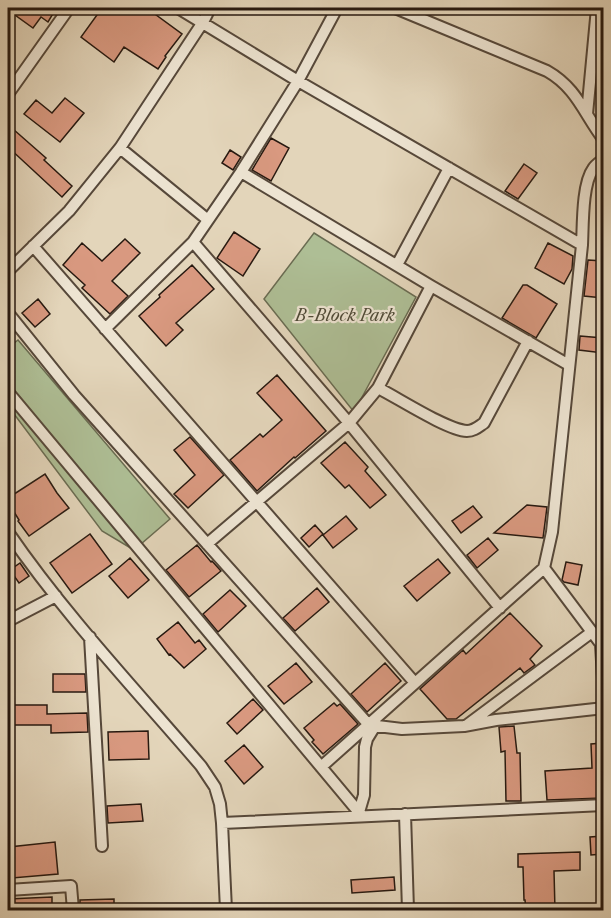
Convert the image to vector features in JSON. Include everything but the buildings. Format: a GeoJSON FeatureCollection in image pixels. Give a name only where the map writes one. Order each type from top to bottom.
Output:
{"type":"FeatureCollection","features":[{"type":"Feature","properties":{"kind":"street"},"geometry":{"type":"LineString","coordinates":[[8,93],[69,8]]}},
{"type":"Feature","properties":{"kind":"street"},"geometry":{"type":"LineString","coordinates":[[178,8],[298,81],[582,245]]}},
{"type":"Feature","properties":{"kind":"street"},"geometry":{"type":"LineString","coordinates":[[8,271],[69,211],[120,148],[210,8]]}},
{"type":"Feature","properties":{"kind":"street"},"geometry":{"type":"LineString","coordinates":[[105,329],[193,242],[241,172],[298,81],[337,8]]}},
{"type":"Feature","properties":{"kind":"street"},"geometry":{"type":"LineString","coordinates":[[395,8],[559,78],[570,90],[603,140]]}},
{"type":"Feature","properties":{"kind":"street"},"geometry":{"type":"LineString","coordinates":[[587,114],[597,8]]}},
{"type":"Feature","properties":{"kind":"street"},"geometry":{"type":"LineString","coordinates":[[120,148],[208,220]]}},
{"type":"Feature","properties":{"kind":"street"},"geometry":{"type":"LineString","coordinates":[[321,767],[372,725],[415,683],[544,568],[552,532],[588,178],[593,168],[603,159]]}},
{"type":"Feature","properties":{"kind":"street"},"geometry":{"type":"LineString","coordinates":[[397,265],[449,168]]}},
{"type":"Feature","properties":{"kind":"street"},"geometry":{"type":"LineString","coordinates":[[241,172],[431,286],[569,365]]}},
{"type":"Feature","properties":{"kind":"street"},"geometry":{"type":"LineString","coordinates":[[193,242],[349,423],[500,608]]}},
{"type":"Feature","properties":{"kind":"street"},"geometry":{"type":"LineString","coordinates":[[33,246],[415,683]]}},
{"type":"Feature","properties":{"kind":"street"},"geometry":{"type":"LineString","coordinates":[[207,544],[349,423],[378,388],[431,286]]}},
{"type":"Feature","properties":{"kind":"street"},"geometry":{"type":"LineString","coordinates":[[8,313],[74,395],[372,725],[402,729],[464,726],[496,720],[603,708]]}},
{"type":"Feature","properties":{"kind":"street"},"geometry":{"type":"LineString","coordinates":[[378,388],[447,425],[466,431],[475,429],[484,423],[528,341]]}},
{"type":"Feature","properties":{"kind":"street"},"geometry":{"type":"LineString","coordinates":[[8,392],[360,814]]}},
{"type":"Feature","properties":{"kind":"street"},"geometry":{"type":"LineString","coordinates":[[8,532],[35,571],[201,766],[215,787],[222,823],[226,910]]}},
{"type":"Feature","properties":{"kind":"street"},"geometry":{"type":"LineString","coordinates":[[544,568],[601,644],[603,695]]}},
{"type":"Feature","properties":{"kind":"street"},"geometry":{"type":"LineString","coordinates":[[8,621],[56,596]]}},
{"type":"Feature","properties":{"kind":"street"},"geometry":{"type":"LineString","coordinates":[[464,726],[592,632]]}},
{"type":"Feature","properties":{"kind":"street"},"geometry":{"type":"LineString","coordinates":[[90,637],[102,846]]}},
{"type":"Feature","properties":{"kind":"street"},"geometry":{"type":"LineString","coordinates":[[360,814],[364,795],[364,747],[372,725]]}},
{"type":"Feature","properties":{"kind":"street"},"geometry":{"type":"LineString","coordinates":[[222,823],[360,814],[603,805]]}},
{"type":"Feature","properties":{"kind":"street"},"geometry":{"type":"LineString","coordinates":[[405,814],[408,910]]}},
{"type":"Feature","properties":{"kind":"street"},"geometry":{"type":"LineString","coordinates":[[8,890],[71,886],[73,910]]}},
{"type":"Feature","properties":{"kind":"green space","name":"B-Block Park"},"geometry":{"type":"Polygon","coordinates":[[[314,233],[416,297],[354,412],[264,299],[314,233]]]}},
{"type":"Feature","properties":{"kind":"green space"},"geometry":{"type":"Polygon","coordinates":[[[18,340],[170,519],[134,550],[102,531],[8,406],[8,348],[18,340]]]}}]}
